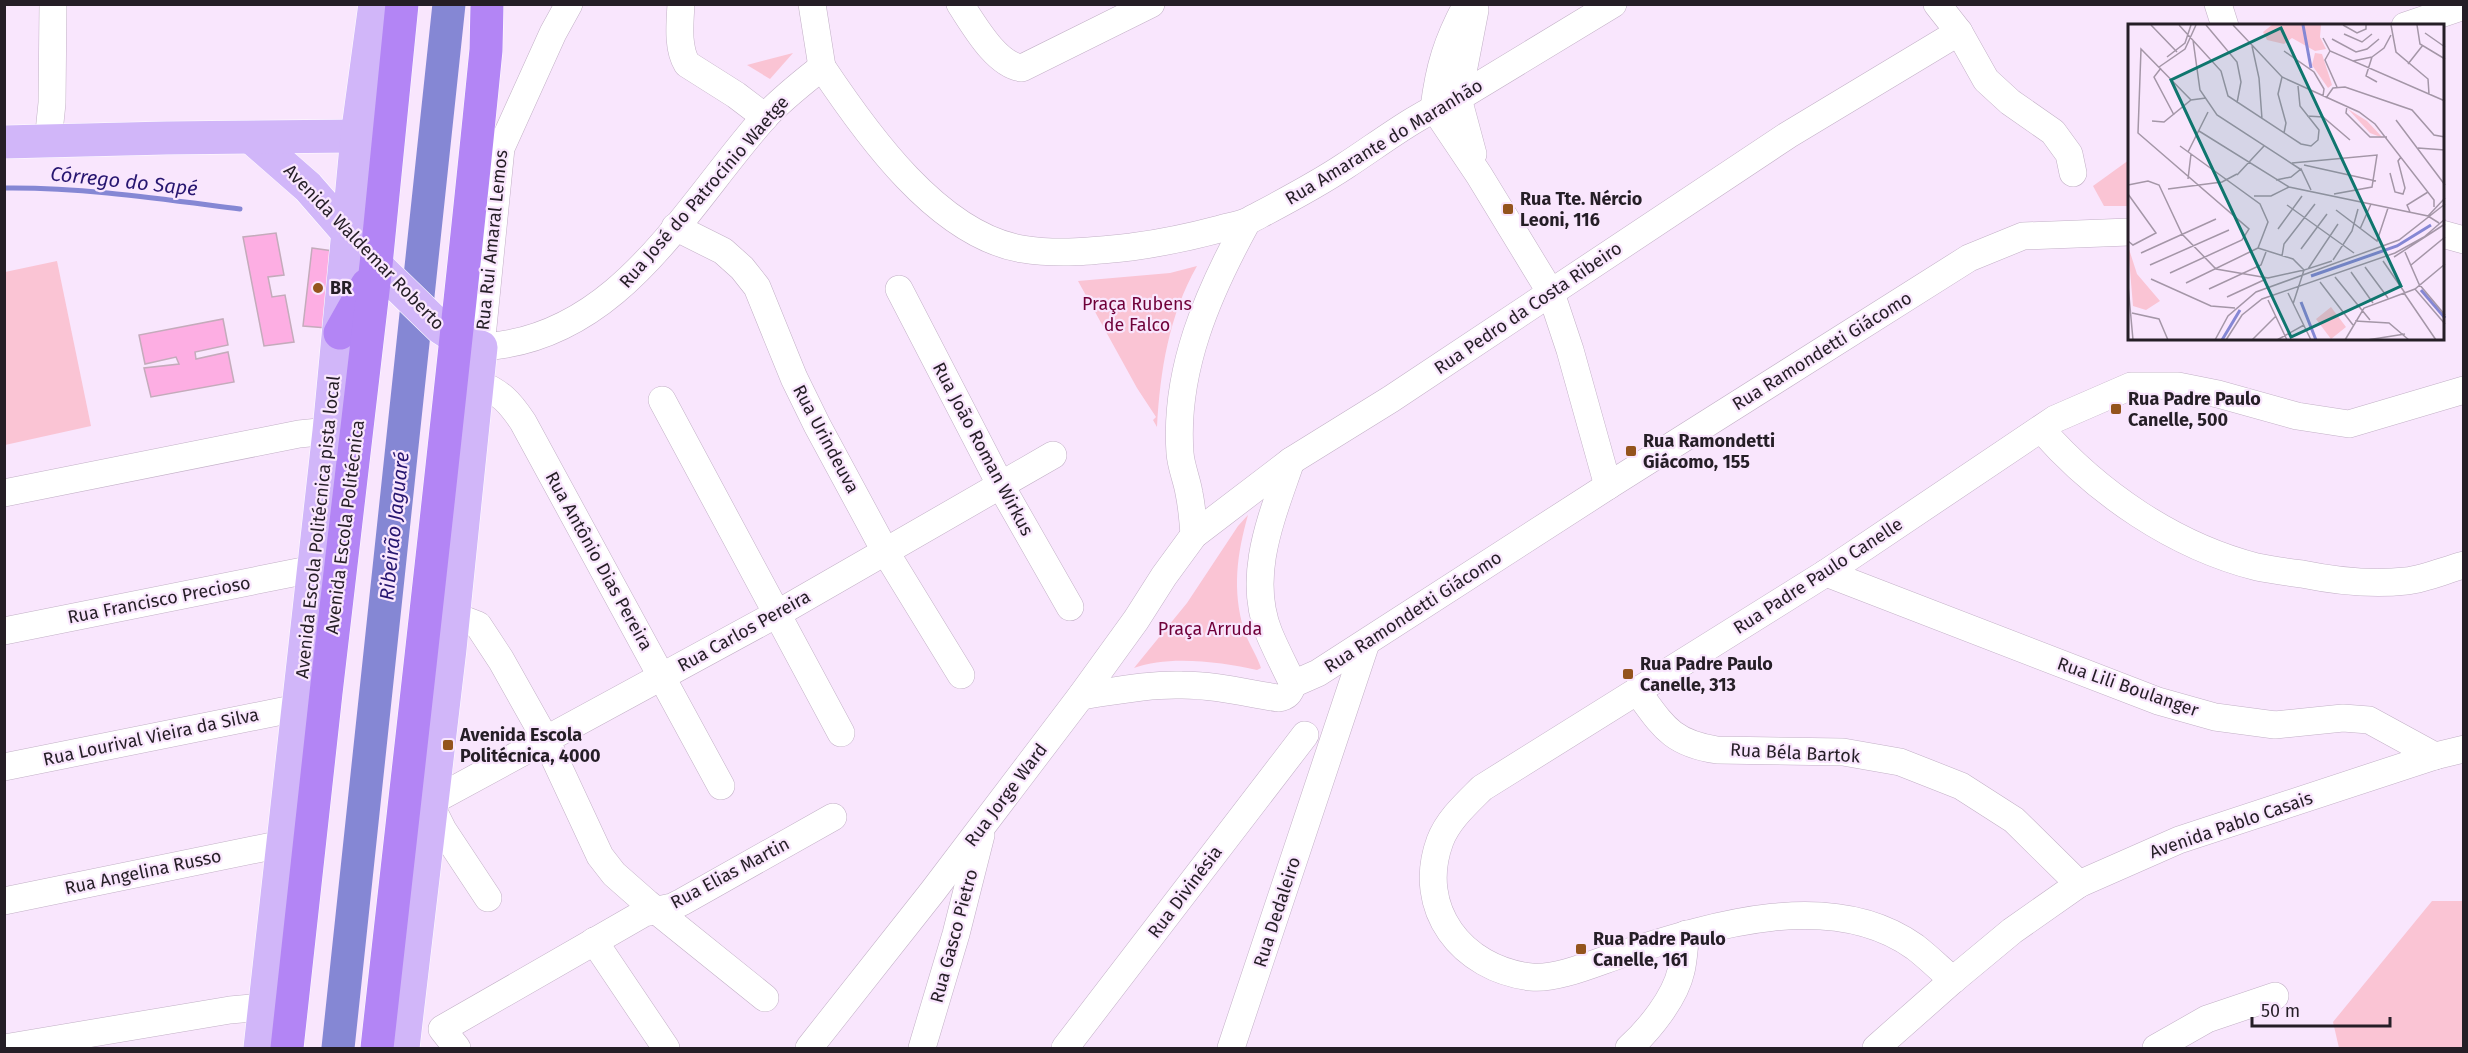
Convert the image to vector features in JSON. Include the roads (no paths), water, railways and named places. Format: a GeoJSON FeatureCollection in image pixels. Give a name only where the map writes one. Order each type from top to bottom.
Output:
{"type":"FeatureCollection","features":[{"type":"Feature","properties":{"kind":"highway","name":"Avenida Escola Politécnica"},"geometry":{"type":"LineString","coordinates":[[287,1048],[325,705],[387,276],[402,4]]}},
{"type":"Feature","properties":{"kind":"highway"},"geometry":{"type":"LineString","coordinates":[[377,1048],[427,593],[460,338],[486,50],[487,4]]}},
{"type":"Feature","properties":{"kind":"highway"},"geometry":{"type":"LineString","coordinates":[[340,333],[387,276]]}},
{"type":"Feature","properties":{"kind":"main road","name":"Avenida Escola Politécnica pista local"},"geometry":{"type":"LineString","coordinates":[[260,1048],[340,333],[357,136],[375,4]]}},
{"type":"Feature","properties":{"kind":"main road","name":"Avenida Waldemar Roberto"},"geometry":{"type":"LineString","coordinates":[[4,142],[357,136]]}},
{"type":"Feature","properties":{"kind":"main road","name":"Avenida Waldemar Roberto"},"geometry":{"type":"LineString","coordinates":[[252,138],[308,187],[387,276],[460,338]]}},
{"type":"Feature","properties":{"kind":"main road"},"geometry":{"type":"LineString","coordinates":[[404,1048],[478,383],[460,338]]}},
{"type":"Feature","properties":{"kind":"street"},"geometry":{"type":"LineString","coordinates":[[48,142],[52,103],[53,4]]}},
{"type":"Feature","properties":{"kind":"street"},"geometry":{"type":"LineString","coordinates":[[552,4],[553,33]]}},
{"type":"Feature","properties":{"kind":"street","name":"Rua Rui Amaral Lemos"},"geometry":{"type":"LineString","coordinates":[[460,338],[501,148],[553,33],[569,4]]}},
{"type":"Feature","properties":{"kind":"street"},"geometry":{"type":"LineString","coordinates":[[681,4],[679,30],[687,64],[736,95],[765,117]]}},
{"type":"Feature","properties":{"kind":"street"},"geometry":{"type":"LineString","coordinates":[[812,4],[822,67],[861,125],[910,180],[959,222],[988,239],[1020,249],[1090,252],[1164,243],[1247,222]]}},
{"type":"Feature","properties":{"kind":"street"},"geometry":{"type":"LineString","coordinates":[[960,4],[976,30],[1002,60],[1014,67],[1022,68],[1151,4]]}},
{"type":"Feature","properties":{"kind":"street"},"geometry":{"type":"LineString","coordinates":[[1467,4],[1438,71],[1446,103],[1479,175],[1551,293],[1608,486]]}},
{"type":"Feature","properties":{"kind":"street"},"geometry":{"type":"LineString","coordinates":[[1446,103],[1477,4]]}},
{"type":"Feature","properties":{"kind":"street","name":"Rua Amarante do Maranhão"},"geometry":{"type":"LineString","coordinates":[[1247,222],[1342,168],[1613,4]]}},
{"type":"Feature","properties":{"kind":"street"},"geometry":{"type":"LineString","coordinates":[[1937,4],[1959,32],[1986,80],[2010,102],[2053,132],[2069,154],[2073,172]]}},
{"type":"Feature","properties":{"kind":"street"},"geometry":{"type":"LineString","coordinates":[[2218,4],[2224,24]]}},
{"type":"Feature","properties":{"kind":"street"},"geometry":{"type":"LineString","coordinates":[[2411,24],[2463,6]]}},
{"type":"Feature","properties":{"kind":"street","name":"Rua Pedro da Costa Ribeiro"},"geometry":{"type":"LineString","coordinates":[[1194,535],[1291,461],[1391,399],[1788,135],[1959,32]]}},
{"type":"Feature","properties":{"kind":"street","name":"Rua José do Patrocínio Waetge"},"geometry":{"type":"LineString","coordinates":[[460,338],[515,344],[543,336],[578,319],[606,300],[634,276],[765,117],[822,67]]}},
{"type":"Feature","properties":{"kind":"street"},"geometry":{"type":"LineString","coordinates":[[1194,535],[1189,493],[1180,455],[1180,426],[1188,359],[1215,282],[1247,222]]}},
{"type":"Feature","properties":{"kind":"street","name":"Rua Urindeuva"},"geometry":{"type":"LineString","coordinates":[[675,227],[723,251],[742,268],[757,287],[798,387],[885,551],[961,675]]}},
{"type":"Feature","properties":{"kind":"street","name":"Rua Ramondetti Giácomo"},"geometry":{"type":"LineString","coordinates":[[1289,691],[1969,258],[2023,236],[2128,232]]}},
{"type":"Feature","properties":{"kind":"street"},"geometry":{"type":"LineString","coordinates":[[2444,235],[2463,240]]}},
{"type":"Feature","properties":{"kind":"street","name":"Rua João Roman Wirkus"},"geometry":{"type":"LineString","coordinates":[[900,289],[1001,486],[1070,607]]}},
{"type":"Feature","properties":{"kind":"street","name":"Rua Antônio Dias Pereira"},"geometry":{"type":"LineString","coordinates":[[478,383],[497,391],[510,402],[523,422],[721,786]]}},
{"type":"Feature","properties":{"kind":"street","name":"Rua Padre Paulo Canelle"},"geometry":{"type":"LineString","coordinates":[[1953,980],[1914,946],[1876,927],[1835,916],[1786,914],[1686,934],[1561,973],[1532,977],[1500,969],[1470,955],[1451,936],[1440,912],[1434,889],[1434,862],[1441,839],[1458,811],[1482,788],[1826,573],[2055,419],[2131,386],[2178,386],[2218,394],[2296,416],[2349,424],[2463,390]]}},
{"type":"Feature","properties":{"kind":"street"},"geometry":{"type":"LineString","coordinates":[[662,400],[841,733]]}},
{"type":"Feature","properties":{"kind":"street"},"geometry":{"type":"LineString","coordinates":[[2041,429],[2064,455],[2135,512],[2190,542],[2256,566],[2325,579],[2366,582],[2408,581],[2463,565]]}},
{"type":"Feature","properties":{"kind":"street"},"geometry":{"type":"LineString","coordinates":[[4,493],[299,434],[329,431]]}},
{"type":"Feature","properties":{"kind":"street","name":"Rua Carlos Pereira"},"geometry":{"type":"LineString","coordinates":[[431,804],[776,615],[1053,455]]}},
{"type":"Feature","properties":{"kind":"street"},"geometry":{"type":"LineString","coordinates":[[1291,461],[1263,545],[1259,583],[1269,633],[1322,776]]}},
{"type":"Feature","properties":{"kind":"street","name":"Rua Jorge Ward"},"geometry":{"type":"LineString","coordinates":[[808,1048],[933,891],[1081,696],[1137,620],[1164,576],[1194,535]]}},
{"type":"Feature","properties":{"kind":"street","name":"Rua Francisco Precioso"},"geometry":{"type":"LineString","coordinates":[[4,631],[313,569]]}},
{"type":"Feature","properties":{"kind":"street","name":"Rua Lili Boulanger"},"geometry":{"type":"LineString","coordinates":[[1826,573],[2158,701],[2215,717],[2275,725],[2343,718],[2370,720],[2435,756]]}},
{"type":"Feature","properties":{"kind":"street"},"geometry":{"type":"LineString","coordinates":[[452,615],[478,625],[501,660],[546,740],[600,856],[614,874],[765,998]]}},
{"type":"Feature","properties":{"kind":"street","name":"Rua Dedaleiro"},"geometry":{"type":"LineString","coordinates":[[1231,1048],[1366,643]]}},
{"type":"Feature","properties":{"kind":"street"},"geometry":{"type":"LineString","coordinates":[[1081,696],[1162,685],[1216,687],[1271,697],[1289,691]]}},
{"type":"Feature","properties":{"kind":"street","name":"Rua Béla Bartok"},"geometry":{"type":"LineString","coordinates":[[1637,691],[1664,727],[1683,742],[1693,745],[1717,750],[1843,752],[1900,762],[1961,786],[2014,820],[2079,884]]}},
{"type":"Feature","properties":{"kind":"street","name":"Rua Lourival Vieira da Silva"},"geometry":{"type":"LineString","coordinates":[[4,767],[297,708]]}},
{"type":"Feature","properties":{"kind":"street","name":"Rua Divinésia"},"geometry":{"type":"LineString","coordinates":[[1065,1048],[1305,735]]}},
{"type":"Feature","properties":{"kind":"street","name":"Avenida Pablo Casais"},"geometry":{"type":"LineString","coordinates":[[1876,1048],[2012,931],[2079,884],[2179,840],[2435,756],[2463,749]]}},
{"type":"Feature","properties":{"kind":"street"},"geometry":{"type":"LineString","coordinates":[[431,804],[442,830],[488,898]]}},
{"type":"Feature","properties":{"kind":"street","name":"Rua Elias Martin"},"geometry":{"type":"LineString","coordinates":[[449,1039],[594,941],[644,913],[672,907],[682,902],[833,817]]}},
{"type":"Feature","properties":{"kind":"street","name":"Rua Gasco Pietro"},"geometry":{"type":"LineString","coordinates":[[922,1048],[956,934],[984,822]]}},
{"type":"Feature","properties":{"kind":"street","name":"Rua Angelina Russo"},"geometry":{"type":"LineString","coordinates":[[4,901],[282,844]]}},
{"type":"Feature","properties":{"kind":"street"},"geometry":{"type":"LineString","coordinates":[[1629,1048],[1656,1020],[1681,973],[1686,934]]}},
{"type":"Feature","properties":{"kind":"street"},"geometry":{"type":"LineString","coordinates":[[594,941],[666,1048]]}},
{"type":"Feature","properties":{"kind":"street"},"geometry":{"type":"LineString","coordinates":[[2156,1048],[2206,1019],[2275,996]]}},
{"type":"Feature","properties":{"kind":"street"},"geometry":{"type":"LineString","coordinates":[[4,1048],[230,1010],[263,1007]]}},
{"type":"Feature","properties":{"kind":"street"},"geometry":{"type":"LineString","coordinates":[[408,1016],[449,1039]]}},
{"type":"Feature","properties":{"kind":"waterway","name":"Ribeirão Jaguaré"},"geometry":{"type":"LineString","coordinates":[[338,1048],[449,4]]}},
{"type":"Feature","properties":{"kind":"waterway","name":"Córrego do Sapé"},"geometry":{"type":"LineString","coordinates":[[4,188],[93,192],[240,209]]}},
{"type":"Feature","properties":{"kind":"place","name":"Rua Tte. Nércio Leoni, 116"},"geometry":{"type":"Point","coordinates":[1508,209]}},
{"type":"Feature","properties":{"kind":"place","name":"BR"},"geometry":{"type":"Point","coordinates":[318,288]}},
{"type":"Feature","properties":{"kind":"place","name":"Rua Padre Paulo Canelle, 500"},"geometry":{"type":"Point","coordinates":[2116,409]}},
{"type":"Feature","properties":{"kind":"place","name":"Rua Ramondetti Giácomo, 155"},"geometry":{"type":"Point","coordinates":[1631,451]}},
{"type":"Feature","properties":{"kind":"place","name":"Rua Padre Paulo Canelle, 313"},"geometry":{"type":"Point","coordinates":[1628,674]}},
{"type":"Feature","properties":{"kind":"place","name":"Avenida Escola Politécnica, 4000"},"geometry":{"type":"Point","coordinates":[448,745]}},
{"type":"Feature","properties":{"kind":"place","name":"Rua Padre Paulo Canelle, 161"},"geometry":{"type":"Point","coordinates":[1581,949]}},
{"type":"Feature","properties":{"kind":"park label","name":"Praça Rubens de Falco"},"geometry":{"type":"Point","coordinates":[1137,314]}},
{"type":"Feature","properties":{"kind":"park label","name":"Praça Arruda"},"geometry":{"type":"Point","coordinates":[1210,629]}}]}
